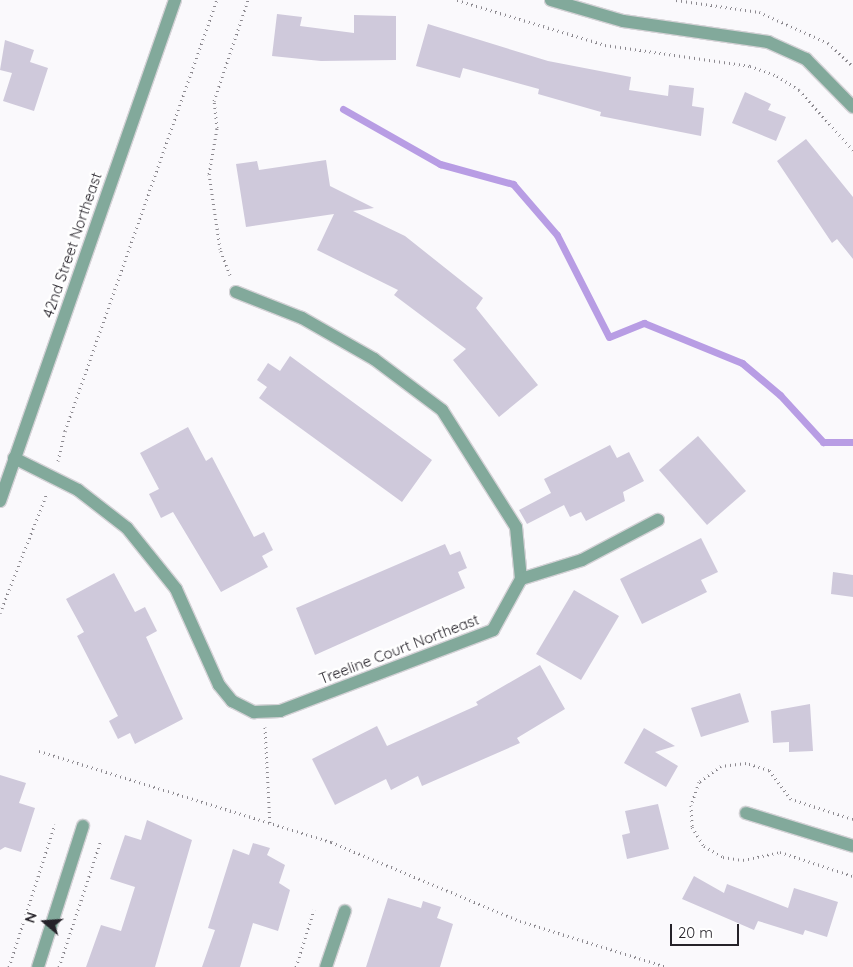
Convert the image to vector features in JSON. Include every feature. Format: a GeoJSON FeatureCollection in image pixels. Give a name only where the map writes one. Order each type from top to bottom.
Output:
{"type":"FeatureCollection","features":[{"type":"Feature","properties":{"kind":"street","name":"42nd Street Northeast"},"geometry":{"type":"LineString","coordinates":[[0,501],[175,0]]}},
{"type":"Feature","properties":{"kind":"street"},"geometry":{"type":"LineString","coordinates":[[551,0],[623,21],[768,42],[806,59],[853,107]]}},
{"type":"Feature","properties":{"kind":"street"},"geometry":{"type":"LineString","coordinates":[[236,292],[302,318],[334,336],[374,359],[442,410],[516,527],[521,579],[582,560],[658,520]]}},
{"type":"Feature","properties":{"kind":"street","name":"Treeline Court Northeast"},"geometry":{"type":"LineString","coordinates":[[14,458],[78,490],[127,528],[176,589],[219,685],[232,701],[254,712],[280,711],[391,672],[493,630],[521,579]]}},
{"type":"Feature","properties":{"kind":"street"},"geometry":{"type":"LineString","coordinates":[[746,812],[853,846]]}},
{"type":"Feature","properties":{"kind":"street"},"geometry":{"type":"LineString","coordinates":[[38,967],[84,826]]}},
{"type":"Feature","properties":{"kind":"street"},"geometry":{"type":"LineString","coordinates":[[326,967],[345,911]]}},
{"type":"Feature","properties":{"kind":"path"},"geometry":{"type":"LineString","coordinates":[[0,613],[52,477],[217,0]]}},
{"type":"Feature","properties":{"kind":"path"},"geometry":{"type":"LineString","coordinates":[[236,292],[220,249],[209,174],[217,128],[214,100],[248,0]]}},
{"type":"Feature","properties":{"kind":"path"},"geometry":{"type":"LineString","coordinates":[[457,0],[605,44],[750,66],[777,76],[799,90],[853,150]]}},
{"type":"Feature","properties":{"kind":"path"},"geometry":{"type":"LineString","coordinates":[[264,712],[270,826]]}},
{"type":"Feature","properties":{"kind":"path"},"geometry":{"type":"LineString","coordinates":[[39,751],[270,826],[332,842],[520,921],[667,967]]}},
{"type":"Feature","properties":{"kind":"path"},"geometry":{"type":"LineString","coordinates":[[9,967],[55,824]]}},
{"type":"Feature","properties":{"kind":"path"},"geometry":{"type":"LineString","coordinates":[[59,967],[101,840]]}},
{"type":"Feature","properties":{"kind":"path"},"geometry":{"type":"LineString","coordinates":[[296,967],[314,910]]}},
{"type":"Feature","properties":{"kind":"building"},"geometry":{"type":"Polygon","coordinates":[[[277,14],[302,17],[300,26],[354,33],[354,15],[396,16],[396,60],[321,61],[272,56],[277,14]]]}},
{"type":"Feature","properties":{"kind":"building"},"geometry":{"type":"Polygon","coordinates":[[[428,24],[548,61],[631,77],[629,90],[668,96],[669,85],[694,88],[692,106],[704,108],[701,136],[600,116],[601,112],[538,94],[539,89],[463,68],[460,78],[416,66],[428,24]]]}},
{"type":"Feature","properties":{"kind":"building"},"geometry":{"type":"Polygon","coordinates":[[[5,40],[34,50],[30,62],[48,68],[34,111],[3,101],[12,73],[0,70],[5,40]]]}},
{"type":"Feature","properties":{"kind":"building"},"geometry":{"type":"Polygon","coordinates":[[[745,92],[771,104],[768,110],[786,117],[776,141],[732,123],[745,92]]]}},
{"type":"Feature","properties":{"kind":"building"},"geometry":{"type":"Polygon","coordinates":[[[806,139],[853,197],[853,259],[837,239],[832,243],[777,161],[806,139]]]}},
{"type":"Feature","properties":{"kind":"building"},"geometry":{"type":"Polygon","coordinates":[[[326,160],[330,186],[374,208],[353,211],[405,236],[483,298],[476,308],[538,385],[499,417],[453,360],[466,349],[394,295],[398,290],[317,250],[334,214],[246,227],[236,164],[257,161],[259,170],[326,160]]]}},
{"type":"Feature","properties":{"kind":"building"},"geometry":{"type":"Polygon","coordinates":[[[290,356],[432,460],[402,502],[259,398],[267,387],[257,380],[268,363],[280,371],[290,356]]]}},
{"type":"Feature","properties":{"kind":"building"},"geometry":{"type":"Polygon","coordinates":[[[188,427],[206,461],[212,457],[254,537],[264,532],[273,550],[262,556],[268,567],[221,592],[173,512],[161,518],[149,494],[159,489],[140,453],[188,427]]]}},
{"type":"Feature","properties":{"kind":"building"},"geometry":{"type":"Polygon","coordinates":[[[698,436],[746,491],[707,525],[659,470],[698,436]]]}},
{"type":"Feature","properties":{"kind":"building"},"geometry":{"type":"Polygon","coordinates":[[[610,445],[617,458],[629,452],[644,481],[623,492],[625,501],[586,521],[581,512],[570,517],[564,505],[527,524],[519,510],[551,493],[544,479],[610,445]]]}},
{"type":"Feature","properties":{"kind":"building"},"geometry":{"type":"Polygon","coordinates":[[[701,538],[718,572],[701,580],[707,592],[642,624],[620,579],[701,538]]]}},
{"type":"Feature","properties":{"kind":"building"},"geometry":{"type":"Polygon","coordinates":[[[445,544],[450,555],[460,551],[467,568],[458,572],[465,588],[315,655],[296,608],[445,544]]]}},
{"type":"Feature","properties":{"kind":"building"},"geometry":{"type":"Polygon","coordinates":[[[833,572],[853,575],[853,597],[831,594],[833,572]]]}},
{"type":"Feature","properties":{"kind":"building"},"geometry":{"type":"Polygon","coordinates":[[[114,573],[135,612],[145,607],[157,631],[146,637],[183,719],[135,744],[130,733],[118,739],[109,721],[118,716],[77,636],[84,632],[66,599],[114,573]]]}},
{"type":"Feature","properties":{"kind":"building"},"geometry":{"type":"Polygon","coordinates":[[[574,590],[619,616],[581,680],[536,654],[574,590]]]}},
{"type":"Feature","properties":{"kind":"building"},"geometry":{"type":"Polygon","coordinates":[[[540,665],[565,709],[517,738],[520,743],[422,786],[418,776],[391,790],[386,779],[335,805],[312,759],[377,726],[387,746],[478,705],[476,702],[540,665]]]}},
{"type":"Feature","properties":{"kind":"building"},"geometry":{"type":"Polygon","coordinates":[[[740,693],[749,722],[701,737],[691,708],[740,693]]]}},
{"type":"Feature","properties":{"kind":"building"},"geometry":{"type":"Polygon","coordinates":[[[810,704],[813,751],[789,752],[789,742],[773,743],[771,711],[810,704]]]}},
{"type":"Feature","properties":{"kind":"building"},"geometry":{"type":"Polygon","coordinates":[[[644,728],[675,746],[655,752],[678,766],[666,787],[624,763],[644,728]]]}},
{"type":"Feature","properties":{"kind":"building"},"geometry":{"type":"Polygon","coordinates":[[[0,775],[26,783],[19,803],[35,808],[21,852],[5,847],[0,850],[0,775]]]}},
{"type":"Feature","properties":{"kind":"building"},"geometry":{"type":"Polygon","coordinates":[[[658,804],[669,849],[627,859],[622,835],[630,833],[625,811],[658,804]]]}},
{"type":"Feature","properties":{"kind":"building"},"geometry":{"type":"Polygon","coordinates":[[[147,820],[192,840],[155,967],[86,967],[101,925],[121,931],[135,887],[110,879],[125,835],[141,840],[147,820]]]}},
{"type":"Feature","properties":{"kind":"building"},"geometry":{"type":"Polygon","coordinates":[[[253,843],[270,848],[267,855],[285,865],[279,883],[290,890],[278,931],[253,923],[240,967],[202,967],[215,930],[208,928],[233,849],[249,855],[253,843]]]}},
{"type":"Feature","properties":{"kind":"building"},"geometry":{"type":"Polygon","coordinates":[[[694,876],[724,893],[727,884],[788,908],[794,888],[838,902],[827,937],[805,930],[803,935],[758,921],[754,930],[682,899],[694,876]]]}},
{"type":"Feature","properties":{"kind":"building"},"geometry":{"type":"Polygon","coordinates":[[[388,898],[421,908],[423,901],[441,907],[437,918],[453,924],[440,967],[366,967],[388,898]]]}},
{"type":"Feature","properties":{"kind":"waterway"},"geometry":{"type":"LineString","coordinates":[[343,109],[440,164],[513,184],[557,235],[609,337],[644,323],[742,363],[780,395],[823,442],[853,442]]}}]}
